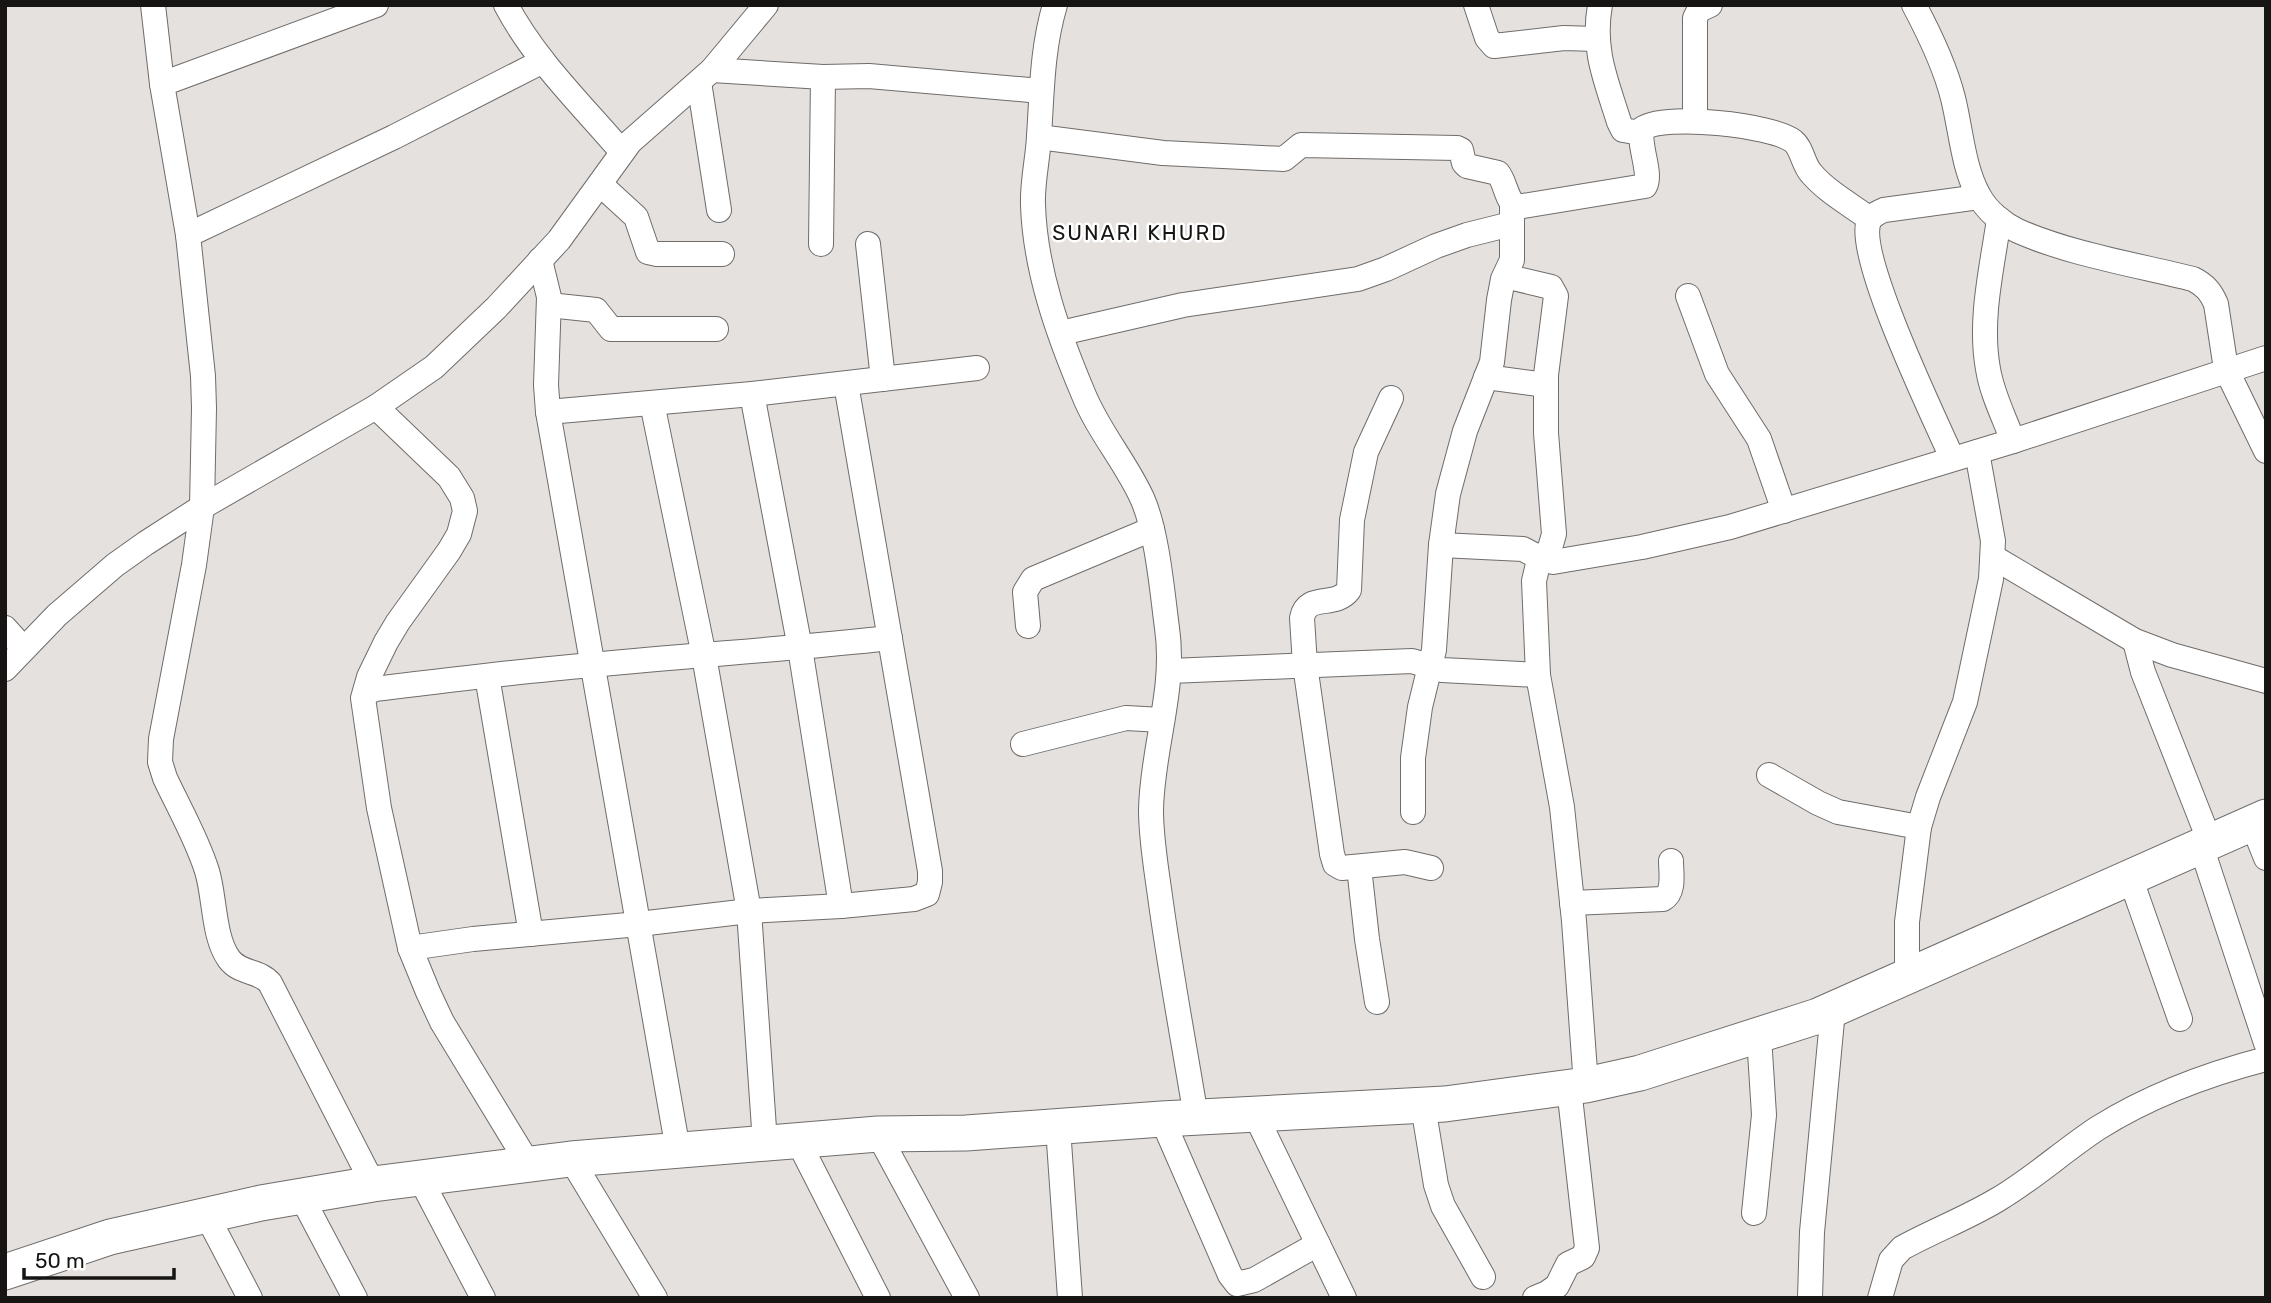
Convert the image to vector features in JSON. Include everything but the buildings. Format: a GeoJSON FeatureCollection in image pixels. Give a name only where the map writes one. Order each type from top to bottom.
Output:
{"type":"FeatureCollection","features":[{"type":"Feature","properties":{"kind":"street"},"geometry":{"type":"LineString","coordinates":[[153,5],[162,84],[188,235],[203,376],[204,442],[202,507],[190,589],[161,739],[161,768],[208,872],[220,936],[228,958],[237,967],[261,975],[270,983],[373,1185]]}},
{"type":"Feature","properties":{"kind":"street"},"geometry":{"type":"LineString","coordinates":[[162,84],[335,12],[376,5]]}},
{"type":"Feature","properties":{"kind":"street"},"geometry":{"type":"LineString","coordinates":[[506,5],[543,61],[622,152]]}},
{"type":"Feature","properties":{"kind":"street"},"geometry":{"type":"LineString","coordinates":[[5,668],[57,615],[115,565],[202,507],[376,407],[449,354],[576,219],[636,135],[706,76],[766,5]]}},
{"type":"Feature","properties":{"kind":"street"},"geometry":{"type":"LineString","coordinates":[[1055,5],[1046,42],[1041,91],[1033,202],[1035,238],[1061,333],[1089,408],[1131,475],[1147,510],[1152,529],[1168,632],[1170,671],[1153,776],[1152,834],[1164,929],[1179,1118],[1235,1282],[1240,1285],[1249,1283],[1318,1244]]}},
{"type":"Feature","properties":{"kind":"street"},"geometry":{"type":"LineString","coordinates":[[1476,5],[1487,38],[1494,46],[1564,38],[1596,39]]}},
{"type":"Feature","properties":{"kind":"street"},"geometry":{"type":"LineString","coordinates":[[1600,5],[1596,39],[1598,54],[1620,125],[1625,130],[1641,133]]}},
{"type":"Feature","properties":{"kind":"street"},"geometry":{"type":"LineString","coordinates":[[1695,121],[1695,18],[1699,10],[1710,5]]}},
{"type":"Feature","properties":{"kind":"street"},"geometry":{"type":"LineString","coordinates":[[1914,5],[1949,83],[1970,175],[1979,197],[1991,213],[2016,231],[2066,248],[2202,283],[2216,304],[2226,369],[2266,451]]}},
{"type":"Feature","properties":{"kind":"street"},"geometry":{"type":"LineString","coordinates":[[188,235],[394,137],[543,61]]}},
{"type":"Feature","properties":{"kind":"street"},"geometry":{"type":"LineString","coordinates":[[706,76],[869,76],[1041,91]]}},
{"type":"Feature","properties":{"kind":"street"},"geometry":{"type":"LineString","coordinates":[[706,76],[719,210]]}},
{"type":"Feature","properties":{"kind":"street"},"geometry":{"type":"LineString","coordinates":[[821,244],[823,77]]}},
{"type":"Feature","properties":{"kind":"street"},"geometry":{"type":"LineString","coordinates":[[1061,333],[1183,305],[1349,281],[1386,269],[1456,239],[1511,214],[1517,207],[1645,186],[1647,180],[1642,129],[1650,124],[1676,120],[1762,131],[1792,140],[1798,147],[1807,170],[1870,219]]}},
{"type":"Feature","properties":{"kind":"street"},"geometry":{"type":"LineString","coordinates":[[1039,136],[1163,153],[1284,159],[1301,145],[1458,148],[1466,166],[1499,173],[1511,214],[1512,260],[1499,300],[1492,362],[1455,462],[1448,494],[1431,667],[1422,699],[1415,743],[1413,812]]}},
{"type":"Feature","properties":{"kind":"street"},"geometry":{"type":"LineString","coordinates":[[600,184],[636,217],[648,252],[722,254]]}},
{"type":"Feature","properties":{"kind":"street"},"geometry":{"type":"LineString","coordinates":[[1870,219],[1884,210],[1979,197]]}},
{"type":"Feature","properties":{"kind":"street"},"geometry":{"type":"LineString","coordinates":[[1870,219],[1868,237],[1872,260],[1887,304],[1952,458]]}},
{"type":"Feature","properties":{"kind":"street"},"geometry":{"type":"LineString","coordinates":[[1999,219],[1986,315],[1986,356],[1990,381],[2013,440]]}},
{"type":"Feature","properties":{"kind":"street"},"geometry":{"type":"LineString","coordinates":[[868,244],[883,379]]}},
{"type":"Feature","properties":{"kind":"street"},"geometry":{"type":"LineString","coordinates":[[540,260],[548,305],[548,412],[678,1150]]}},
{"type":"Feature","properties":{"kind":"street"},"geometry":{"type":"LineString","coordinates":[[1505,276],[1549,286],[1556,296],[1546,385],[1546,433],[1554,528],[1552,544],[1536,569],[1534,581],[1538,676],[1560,789],[1572,903],[1577,1086],[1587,1248],[1583,1257],[1568,1264],[1557,1286],[1535,1298]]}},
{"type":"Feature","properties":{"kind":"street"},"geometry":{"type":"LineString","coordinates":[[1688,296],[1717,374],[1759,439],[1784,511]]}},
{"type":"Feature","properties":{"kind":"street"},"geometry":{"type":"LineString","coordinates":[[548,305],[596,310],[611,329],[716,329]]}},
{"type":"Feature","properties":{"kind":"street"},"geometry":{"type":"LineString","coordinates":[[1441,545],[1523,549],[1542,559],[1557,561],[1703,534],[1976,452],[2266,358]]}},
{"type":"Feature","properties":{"kind":"street"},"geometry":{"type":"LineString","coordinates":[[548,412],[752,394],[977,368]]}},
{"type":"Feature","properties":{"kind":"street"},"geometry":{"type":"LineString","coordinates":[[1486,377],[1546,385]]}},
{"type":"Feature","properties":{"kind":"street"},"geometry":{"type":"LineString","coordinates":[[410,947],[749,911],[841,906],[919,898],[927,894],[930,872],[846,384]]}},
{"type":"Feature","properties":{"kind":"street"},"geometry":{"type":"LineString","coordinates":[[752,394],[800,648],[841,906]]}},
{"type":"Feature","properties":{"kind":"street"},"geometry":{"type":"LineString","coordinates":[[1391,398],[1366,452],[1352,520],[1349,590],[1341,598],[1313,603],[1304,610],[1302,618],[1305,665],[1333,860],[1338,867],[1405,862],[1431,868]]}},
{"type":"Feature","properties":{"kind":"street"},"geometry":{"type":"LineString","coordinates":[[652,403],[704,656],[749,911],[781,1142],[878,1298]]}},
{"type":"Feature","properties":{"kind":"street"},"geometry":{"type":"LineString","coordinates":[[376,407],[449,477],[457,487],[466,511],[459,534],[398,622],[369,677],[363,706],[379,808],[410,947],[436,1010],[529,1166]]}},
{"type":"Feature","properties":{"kind":"street"},"geometry":{"type":"LineString","coordinates":[[1907,976],[1908,922],[1919,827],[1965,702],[1991,579],[1991,528],[1976,452]]}},
{"type":"Feature","properties":{"kind":"street"},"geometry":{"type":"LineString","coordinates":[[1028,626],[1025,592],[1033,579],[1152,529]]}},
{"type":"Feature","properties":{"kind":"street"},"geometry":{"type":"LineString","coordinates":[[1993,557],[2135,641],[2172,655],[2266,681]]}},
{"type":"Feature","properties":{"kind":"street"},"geometry":{"type":"LineString","coordinates":[[5,628],[23,648]]}},
{"type":"Feature","properties":{"kind":"street"},"geometry":{"type":"LineString","coordinates":[[366,693],[374,689],[593,664],[800,648],[890,638]]}},
{"type":"Feature","properties":{"kind":"street"},"geometry":{"type":"LineString","coordinates":[[2135,641],[2143,672],[2206,844],[2266,1043]]}},
{"type":"Feature","properties":{"kind":"street"},"geometry":{"type":"LineString","coordinates":[[1170,671],[1412,661],[1442,670],[1538,676]]}},
{"type":"Feature","properties":{"kind":"street"},"geometry":{"type":"LineString","coordinates":[[487,676],[531,934]]}},
{"type":"Feature","properties":{"kind":"street"},"geometry":{"type":"LineString","coordinates":[[1023,744],[1126,718],[1162,720]]}},
{"type":"Feature","properties":{"kind":"street"},"geometry":{"type":"LineString","coordinates":[[1769,775],[1838,813],[1919,827]]}},
{"type":"Feature","properties":{"kind":"street"},"geometry":{"type":"LineString","coordinates":[[5,1272],[110,1237],[206,1214],[373,1185],[571,1159],[878,1134],[966,1133],[1179,1118],[1423,1106],[1577,1086],[1640,1073],[1759,1037],[1833,1010],[2259,820],[2266,858]]}},
{"type":"Feature","properties":{"kind":"street"},"geometry":{"type":"LineString","coordinates":[[1572,903],[1663,899],[1671,890],[1671,861]]}},
{"type":"Feature","properties":{"kind":"street"},"geometry":{"type":"LineString","coordinates":[[1359,867],[1377,1002]]}},
{"type":"Feature","properties":{"kind":"street"},"geometry":{"type":"LineString","coordinates":[[2130,877],[2180,1019]]}},
{"type":"Feature","properties":{"kind":"street"},"geometry":{"type":"LineString","coordinates":[[1810,1298],[1812,1232],[1833,1010]]}},
{"type":"Feature","properties":{"kind":"street"},"geometry":{"type":"LineString","coordinates":[[1754,1213],[1764,1115],[1759,1037]]}},
{"type":"Feature","properties":{"kind":"street"},"geometry":{"type":"LineString","coordinates":[[1880,1298],[1891,1261],[1902,1248],[1999,1199],[2084,1138],[2142,1105],[2202,1079],[2266,1059]]}},
{"type":"Feature","properties":{"kind":"street"},"geometry":{"type":"LineString","coordinates":[[1423,1106],[1436,1185],[1443,1206],[1483,1277]]}},
{"type":"Feature","properties":{"kind":"street"},"geometry":{"type":"LineString","coordinates":[[1255,1114],[1344,1298]]}},
{"type":"Feature","properties":{"kind":"street"},"geometry":{"type":"LineString","coordinates":[[1058,1128],[1070,1298]]}},
{"type":"Feature","properties":{"kind":"street"},"geometry":{"type":"LineString","coordinates":[[878,1134],[967,1298]]}},
{"type":"Feature","properties":{"kind":"street"},"geometry":{"type":"LineString","coordinates":[[571,1159],[655,1298]]}},
{"type":"Feature","properties":{"kind":"street"},"geometry":{"type":"LineString","coordinates":[[421,1180],[483,1298]]}},
{"type":"Feature","properties":{"kind":"street"},"geometry":{"type":"LineString","coordinates":[[301,1196],[355,1298]]}},
{"type":"Feature","properties":{"kind":"street"},"geometry":{"type":"LineString","coordinates":[[206,1214],[250,1298]]}},
{"type":"Feature","properties":{"kind":"district","name":"SUNARI KHURD"},"geometry":{"type":"Point","coordinates":[1140,232]}}]}
